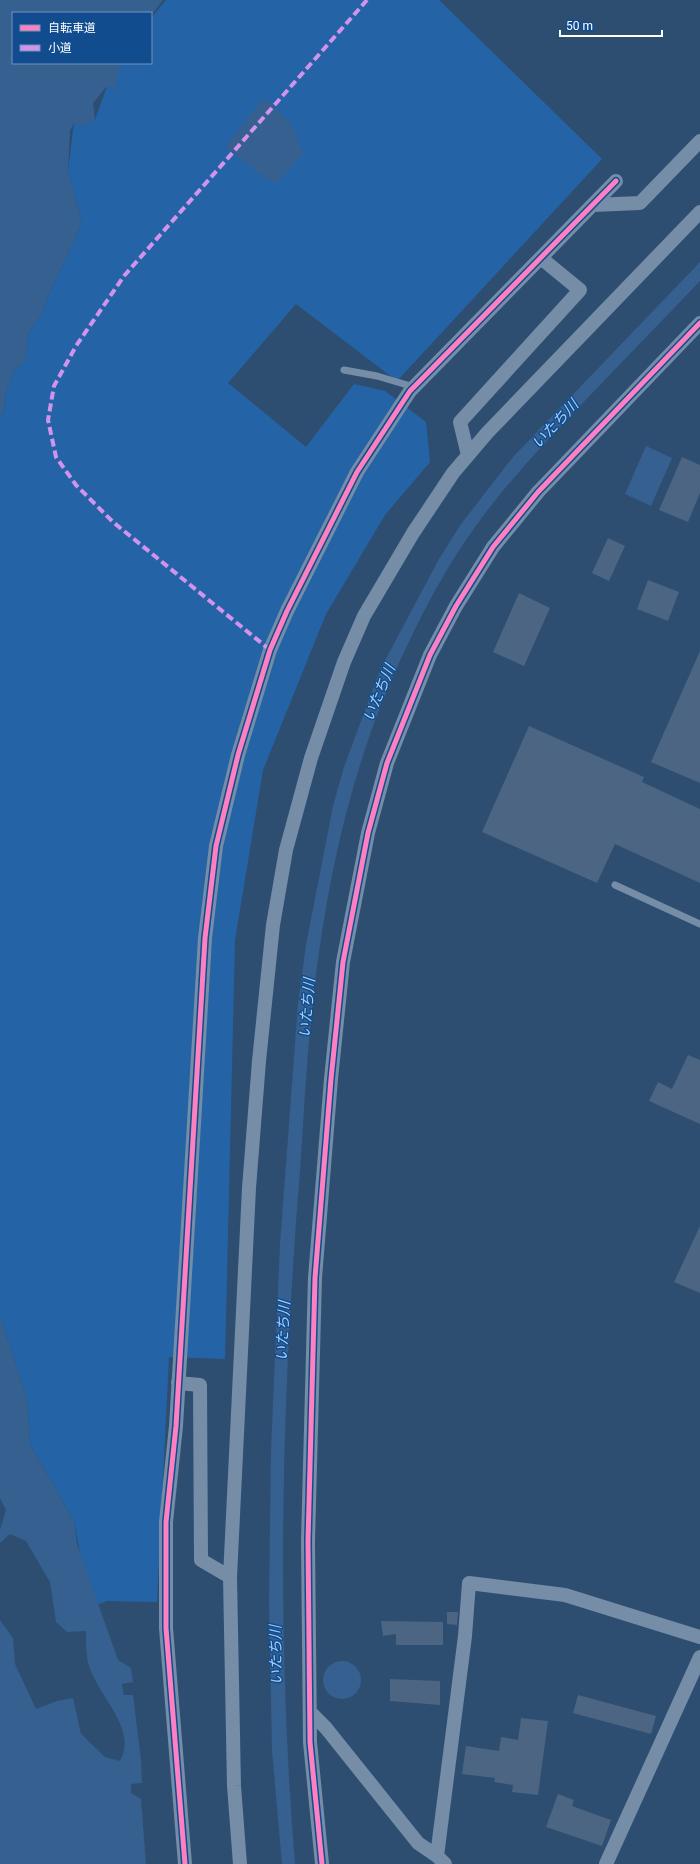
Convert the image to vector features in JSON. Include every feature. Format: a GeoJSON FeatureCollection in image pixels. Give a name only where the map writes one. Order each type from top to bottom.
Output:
{"type":"FeatureCollection","features":[{"type":"Feature","properties":{"kind":"street"},"geometry":{"type":"LineString","coordinates":[[593,205],[640,203],[700,141]]}},
{"type":"Feature","properties":{"kind":"street"},"geometry":{"type":"LineString","coordinates":[[185,1864],[166,1628],[166,1522],[178,1383],[205,938],[216,846],[238,755],[270,650],[312,558],[357,472],[414,387],[616,181]]}},
{"type":"Feature","properties":{"kind":"street"},"geometry":{"type":"LineString","coordinates":[[240,1864],[234,1786],[230,1577],[244,1286],[259,1061],[273,925],[286,850],[311,758],[344,662],[364,616],[412,532],[453,473],[487,433],[700,212]]}},
{"type":"Feature","properties":{"kind":"street"},"geometry":{"type":"LineString","coordinates":[[468,455],[460,422],[580,290],[541,258]]}},
{"type":"Feature","properties":{"kind":"street"},"geometry":{"type":"LineString","coordinates":[[322,1864],[310,1742],[308,1542],[315,1278],[331,1079],[345,955],[368,833],[386,770],[430,655],[456,606],[494,547],[538,492],[700,323]]}},
{"type":"Feature","properties":{"kind":"street"},"geometry":{"type":"LineString","coordinates":[[178,1383],[200,1385],[201,1560],[230,1577]]}},
{"type":"Feature","properties":{"kind":"street"},"geometry":{"type":"LineString","coordinates":[[441,1860],[465,1636],[469,1583],[565,1595],[700,1637]]}},
{"type":"Feature","properties":{"kind":"street"},"geometry":{"type":"LineString","coordinates":[[606,1864],[700,1657]]}},
{"type":"Feature","properties":{"kind":"street"},"geometry":{"type":"LineString","coordinates":[[310,1712],[326,1728],[418,1843],[441,1860]]}},
{"type":"Feature","properties":{"kind":"lane"},"geometry":{"type":"LineString","coordinates":[[344,370],[377,376],[414,387]]}},
{"type":"Feature","properties":{"kind":"lane"},"geometry":{"type":"LineString","coordinates":[[615,885],[700,924]]}},
{"type":"Feature","properties":{"kind":"shaded area"},"geometry":{"type":"Polygon","coordinates":[[[166,0],[439,0],[602,159],[397,381],[296,304],[228,383],[306,447],[354,384],[385,391],[426,422],[430,462],[385,515],[326,614],[263,770],[235,940],[225,1359],[169,1357],[157,1602],[107,1601],[97,1605],[80,1553],[74,1521],[30,1444],[27,1399],[0,1316],[0,416],[4,412],[6,391],[14,371],[25,360],[29,332],[42,314],[49,293],[82,224],[68,171],[74,123],[95,120],[107,86],[120,64],[152,64],[152,17],[166,0]]]}},
{"type":"Feature","properties":{"kind":"water"},"geometry":{"type":"Polygon","coordinates":[[[0,0],[163,0],[152,15],[152,12],[12,12],[12,64],[121,64],[115,91],[107,86],[93,103],[95,120],[84,125],[74,123],[70,131],[68,171],[82,224],[49,293],[42,314],[29,332],[25,361],[14,371],[6,391],[4,412],[0,416],[0,0]]]}},
{"type":"Feature","properties":{"kind":"water"},"geometry":{"type":"Polygon","coordinates":[[[268,100],[287,119],[295,131],[303,154],[278,182],[271,182],[225,147],[261,101],[268,100]]]}},
{"type":"Feature","properties":{"kind":"water","name":"いたち川"},"geometry":{"type":"Polygon","coordinates":[[[700,262],[700,281],[523,467],[486,511],[456,555],[422,615],[388,687],[358,771],[346,814],[327,902],[314,991],[294,1258],[285,1431],[283,1604],[285,1691],[295,1864],[282,1864],[272,1750],[269,1604],[271,1450],[280,1244],[298,1004],[306,945],[333,806],[344,767],[380,670],[439,559],[461,524],[513,457],[700,262]]]}},
{"type":"Feature","properties":{"kind":"water"},"geometry":{"type":"Polygon","coordinates":[[[646,446],[672,458],[651,506],[625,494],[646,446]]]}},
{"type":"Feature","properties":{"kind":"water"},"geometry":{"type":"Polygon","coordinates":[[[0,1316],[27,1399],[30,1444],[74,1521],[77,1544],[118,1660],[131,1668],[133,1682],[122,1684],[124,1695],[133,1695],[141,1760],[142,1783],[131,1784],[131,1793],[141,1799],[146,1864],[0,1864],[0,1620],[13,1638],[15,1664],[36,1709],[57,1701],[73,1698],[81,1734],[105,1757],[120,1761],[124,1749],[124,1736],[114,1711],[92,1674],[86,1651],[86,1631],[67,1632],[56,1622],[50,1582],[26,1541],[10,1534],[0,1543],[0,1530],[6,1510],[0,1498],[0,1316]]]}},
{"type":"Feature","properties":{"kind":"water"},"geometry":{"type":"Polygon","coordinates":[[[338,1661],[346,1661],[356,1666],[360,1673],[360,1687],[356,1694],[346,1699],[338,1699],[328,1694],[326,1691],[323,1684],[323,1676],[328,1666],[331,1664],[338,1661]]]}},
{"type":"Feature","properties":{"kind":"building"},"geometry":{"type":"Polygon","coordinates":[[[682,457],[700,465],[700,493],[688,522],[659,510],[682,457]]]}},
{"type":"Feature","properties":{"kind":"building"},"geometry":{"type":"Polygon","coordinates":[[[608,538],[625,546],[609,581],[592,573],[608,538]]]}},
{"type":"Feature","properties":{"kind":"building"},"geometry":{"type":"Polygon","coordinates":[[[648,580],[679,592],[668,621],[637,609],[648,580]]]}},
{"type":"Feature","properties":{"kind":"building"},"geometry":{"type":"Polygon","coordinates":[[[519,593],[550,608],[524,666],[493,652],[519,593]]]}},
{"type":"Feature","properties":{"kind":"building"},"geometry":{"type":"Polygon","coordinates":[[[700,651],[700,783],[651,762],[700,651]]]}},
{"type":"Feature","properties":{"kind":"building"},"geometry":{"type":"Polygon","coordinates":[[[529,726],[644,777],[642,782],[700,809],[700,883],[615,844],[597,883],[482,832],[529,726]]]}},
{"type":"Feature","properties":{"kind":"building"},"geometry":{"type":"Polygon","coordinates":[[[688,1055],[700,1060],[700,1124],[649,1101],[658,1082],[672,1089],[688,1055]]]}},
{"type":"Feature","properties":{"kind":"building"},"geometry":{"type":"Polygon","coordinates":[[[700,1226],[700,1293],[674,1282],[700,1226]]]}},
{"type":"Feature","properties":{"kind":"building"},"geometry":{"type":"Polygon","coordinates":[[[447,1612],[458,1612],[457,1625],[447,1624],[447,1612]]]}},
{"type":"Feature","properties":{"kind":"building"},"geometry":{"type":"Polygon","coordinates":[[[381,1621],[443,1622],[443,1645],[396,1645],[396,1634],[383,1636],[381,1621]]]}},
{"type":"Feature","properties":{"kind":"building"},"geometry":{"type":"Polygon","coordinates":[[[390,1679],[440,1681],[440,1705],[390,1701],[390,1679]]]}},
{"type":"Feature","properties":{"kind":"building"},"geometry":{"type":"Polygon","coordinates":[[[578,1695],[656,1716],[651,1734],[573,1713],[578,1695]]]}},
{"type":"Feature","properties":{"kind":"building"},"geometry":{"type":"Polygon","coordinates":[[[521,1718],[548,1721],[538,1795],[512,1792],[513,1785],[494,1782],[495,1778],[462,1774],[466,1746],[499,1751],[501,1737],[518,1740],[521,1718]]]}},
{"type":"Feature","properties":{"kind":"building"},"geometry":{"type":"Polygon","coordinates":[[[558,1794],[574,1800],[572,1806],[611,1820],[602,1846],[546,1827],[558,1794]]]}},
{"type":"Feature","properties":{"kind":"marked path"},"geometry":{"type":"LineString","coordinates":[[270,650],[113,522],[76,485],[56,457],[48,420],[54,386],[76,346],[124,276],[367,0]]}},
{"type":"Feature","properties":{"kind":"cycle path"},"geometry":{"type":"LineString","coordinates":[[185,1864],[166,1628],[166,1522],[176,1426],[205,938],[216,846],[238,755],[270,650],[287,611],[357,472],[410,391],[616,181]]}},
{"type":"Feature","properties":{"kind":"cycle path"},"geometry":{"type":"LineString","coordinates":[[322,1864],[310,1742],[308,1541],[315,1278],[331,1079],[343,962],[368,833],[387,763],[430,655],[456,606],[493,547],[538,492],[700,323]]}}]}
